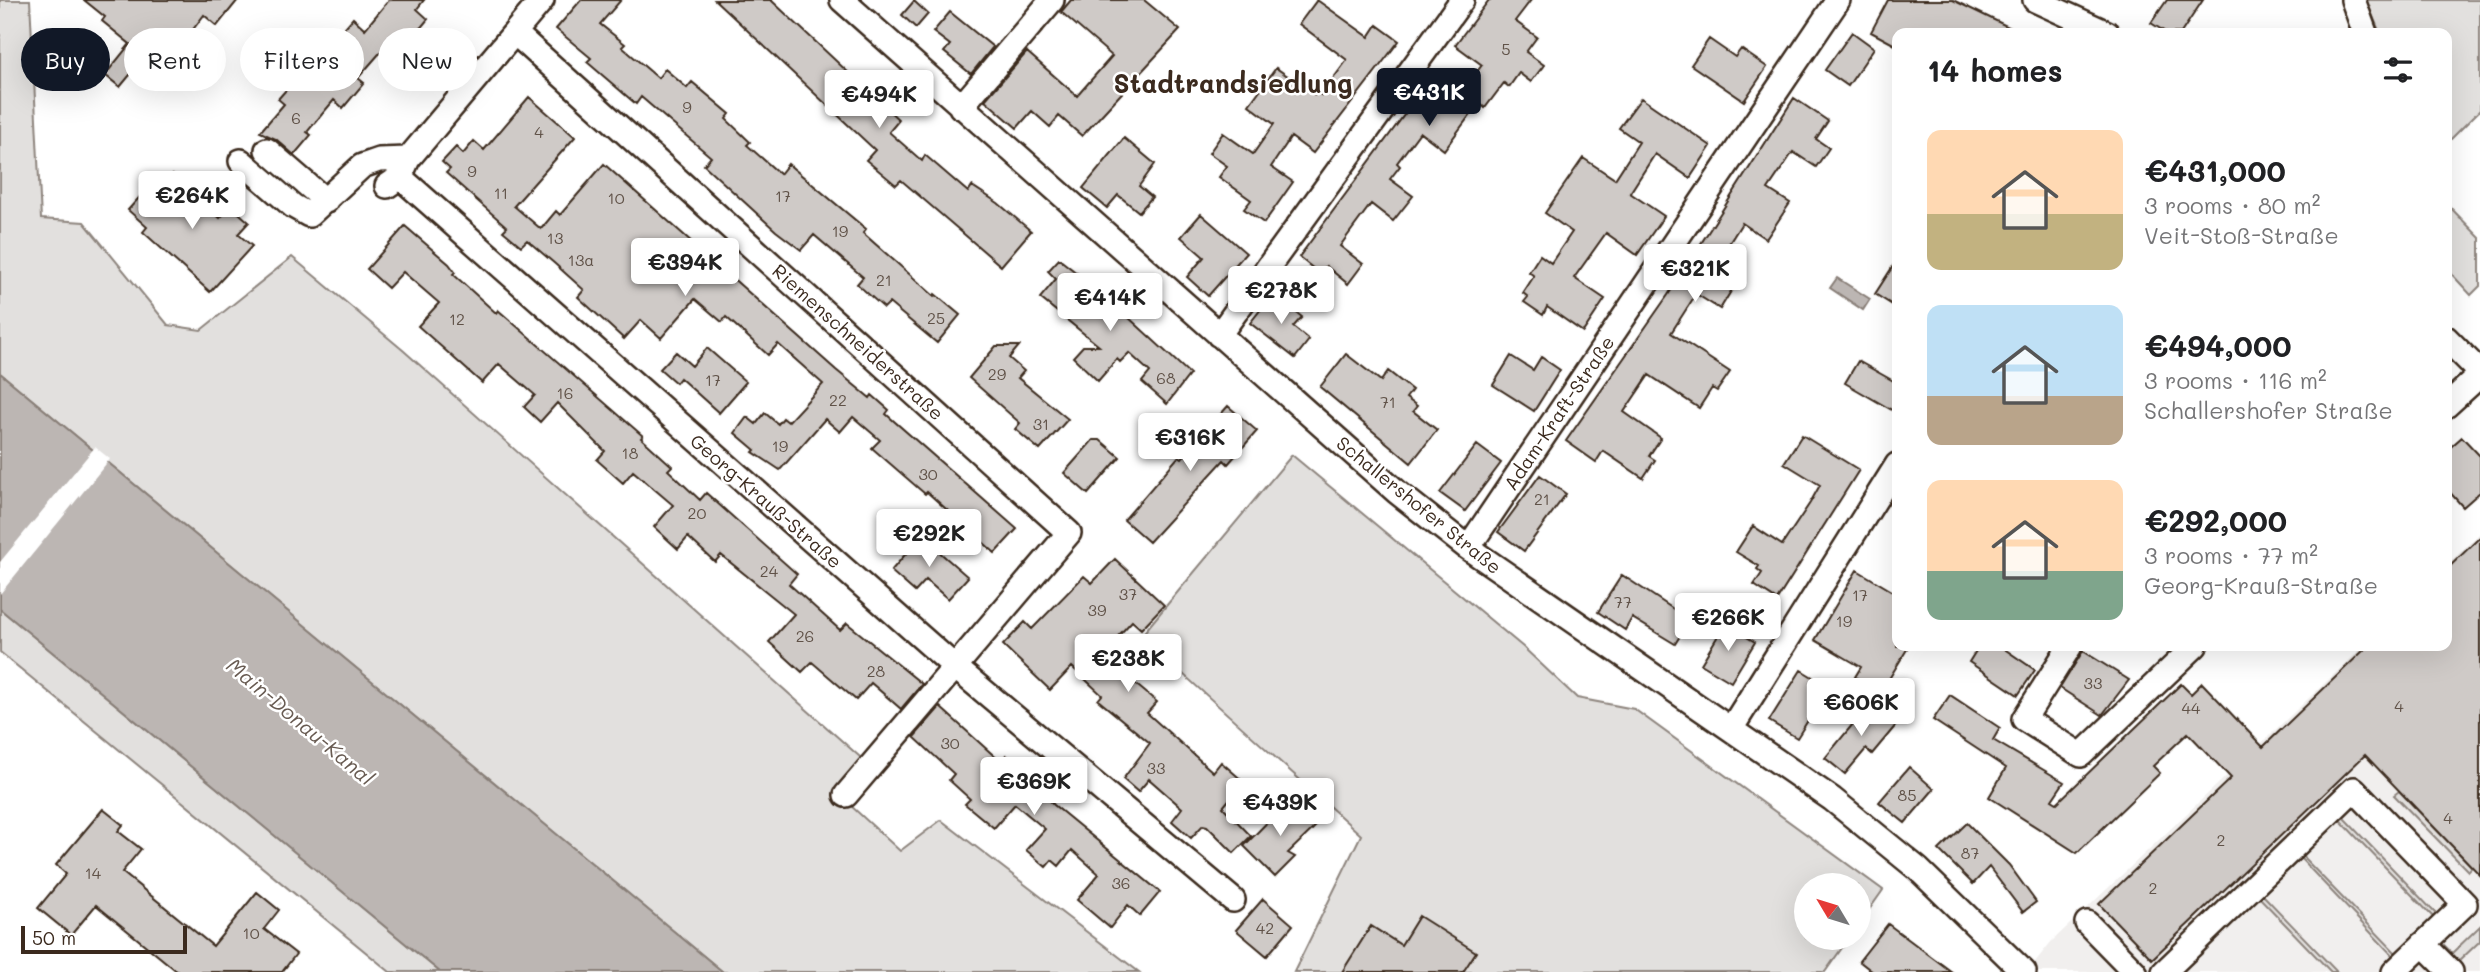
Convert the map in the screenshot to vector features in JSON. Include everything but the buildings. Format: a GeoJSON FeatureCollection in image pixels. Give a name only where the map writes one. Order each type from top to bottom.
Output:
{"type":"FeatureCollection","features":[{"type":"Feature","properties":{"kind":"street"},"geometry":{"type":"LineString","coordinates":[[241,161],[303,213],[315,212],[368,163],[398,174],[542,0]]}},
{"type":"Feature","properties":{"kind":"street","name":"Schallershofer Straße"},"geometry":{"type":"LineString","coordinates":[[842,0],[1397,492],[1468,548],[1796,772],[1878,835],[2024,972]]}},
{"type":"Feature","properties":{"kind":"street"},"geometry":{"type":"LineString","coordinates":[[961,107],[1052,0]]}},
{"type":"Feature","properties":{"kind":"street"},"geometry":{"type":"LineString","coordinates":[[1219,335],[1462,0]]}},
{"type":"Feature","properties":{"kind":"street","name":"Adam-Kraft-Straße"},"geometry":{"type":"LineString","coordinates":[[1468,548],[1838,0]]}},
{"type":"Feature","properties":{"kind":"street"},"geometry":{"type":"LineString","coordinates":[[2035,0],[2096,28]]}},
{"type":"Feature","properties":{"kind":"street"},"geometry":{"type":"LineString","coordinates":[[2353,0],[2363,28]]}},
{"type":"Feature","properties":{"kind":"street","name":"Riemenschneiderstraße"},"geometry":{"type":"LineString","coordinates":[[515,33],[1069,533],[955,667]]}},
{"type":"Feature","properties":{"kind":"street"},"geometry":{"type":"LineString","coordinates":[[267,150],[326,201]]}},
{"type":"Feature","properties":{"kind":"street","name":"Georg-Krauß-Straße"},"geometry":{"type":"LineString","coordinates":[[398,174],[955,667],[1233,900]]}},
{"type":"Feature","properties":{"kind":"street"},"geometry":{"type":"LineString","coordinates":[[2452,344],[2480,373],[2452,400]]}},
{"type":"Feature","properties":{"kind":"street"},"geometry":{"type":"LineString","coordinates":[[1731,729],[1892,473]]}},
{"type":"Feature","properties":{"kind":"street"},"geometry":{"type":"LineString","coordinates":[[2067,651],[2024,719],[2081,755],[2190,651]]}},
{"type":"Feature","properties":{"kind":"street"},"geometry":{"type":"LineString","coordinates":[[846,795],[955,667]]}},
{"type":"Feature","properties":{"kind":"street"},"geometry":{"type":"LineString","coordinates":[[2164,972],[2354,789],[2465,904],[2394,972]]}},
{"type":"Feature","properties":{"kind":"street"},"geometry":{"type":"LineString","coordinates":[[2087,923],[2134,972]]}},
{"type":"Feature","properties":{"kind":"street"},"geometry":{"type":"LineString","coordinates":[[2423,944],[2451,972]]}},
{"type":"Feature","properties":{"kind":"shaded area"},"geometry":{"type":"Polygon","coordinates":[[[0,0],[30,0],[31,28],[21,28],[21,91],[35,91],[41,219],[84,222],[168,325],[201,330],[292,257],[404,351],[878,773],[850,805],[900,851],[941,820],[1139,972],[723,972],[0,373],[0,0]]]}},
{"type":"Feature","properties":{"kind":"shaded area"},"geometry":{"type":"Polygon","coordinates":[[[2366,0],[2480,0],[2480,110],[2452,138],[2452,28],[2378,28],[2366,0]]]}},
{"type":"Feature","properties":{"kind":"shaded area"},"geometry":{"type":"Polygon","coordinates":[[[2452,209],[2480,238],[2480,286],[2471,295],[2452,274],[2452,209]]]}},
{"type":"Feature","properties":{"kind":"shaded area"},"geometry":{"type":"Polygon","coordinates":[[[1292,455],[1523,647],[1577,698],[1634,709],[1860,873],[1794,873],[1794,950],[1841,950],[1825,972],[1294,972],[1361,835],[1141,636],[1292,455]]]}},
{"type":"Feature","properties":{"kind":"shaded area"},"geometry":{"type":"Polygon","coordinates":[[[2480,533],[2480,972],[2027,972],[2051,942],[2359,651],[2452,651],[2452,560],[2480,533]]]}},
{"type":"Feature","properties":{"kind":"shaded area"},"geometry":{"type":"Polygon","coordinates":[[[0,609],[440,972],[390,972],[0,652],[0,609]]]}},
{"type":"Feature","properties":{"kind":"shaded area"},"geometry":{"type":"Polygon","coordinates":[[[2399,791],[2472,867],[2468,871],[2394,795],[2399,791]]]}},
{"type":"Feature","properties":{"kind":"shaded area"},"geometry":{"type":"Polygon","coordinates":[[[2343,817],[2437,915],[2434,918],[2340,820],[2343,817]]]}},
{"type":"Feature","properties":{"kind":"shaded area"},"geometry":{"type":"Polygon","coordinates":[[[2302,856],[2397,954],[2394,957],[2300,858],[2302,856]]]}},
{"type":"Feature","properties":{"kind":"shaded area"},"geometry":{"type":"Polygon","coordinates":[[[1871,881],[1883,890],[1871,907],[1871,881]]]}},
{"type":"Feature","properties":{"kind":"shaded area"},"geometry":{"type":"Polygon","coordinates":[[[2262,894],[2337,972],[2331,972],[2259,897],[2262,894]]]}},
{"type":"Feature","properties":{"kind":"shaded area"},"geometry":{"type":"Polygon","coordinates":[[[2480,926],[2480,941],[2457,963],[2440,945],[2442,943],[2452,953],[2480,926]]]}},
{"type":"Feature","properties":{"kind":"water"},"geometry":{"type":"Polygon","coordinates":[[[1837,278],[1870,299],[1863,310],[1830,288],[1837,278]]]}},
{"type":"Feature","properties":{"kind":"water","name":"Main-Donau-Kanal"},"geometry":{"type":"Polygon","coordinates":[[[0,373],[723,972],[440,972],[0,609],[0,373]]]}},
{"type":"Feature","properties":{"kind":"pier"},"geometry":{"type":"Polygon","coordinates":[[[95,447],[110,459],[0,594],[0,562],[95,447]]]}},
{"type":"Feature","properties":{"kind":"district","name":"Stadtrandsiedlung"},"geometry":{"type":"Point","coordinates":[1233,84]}}]}
